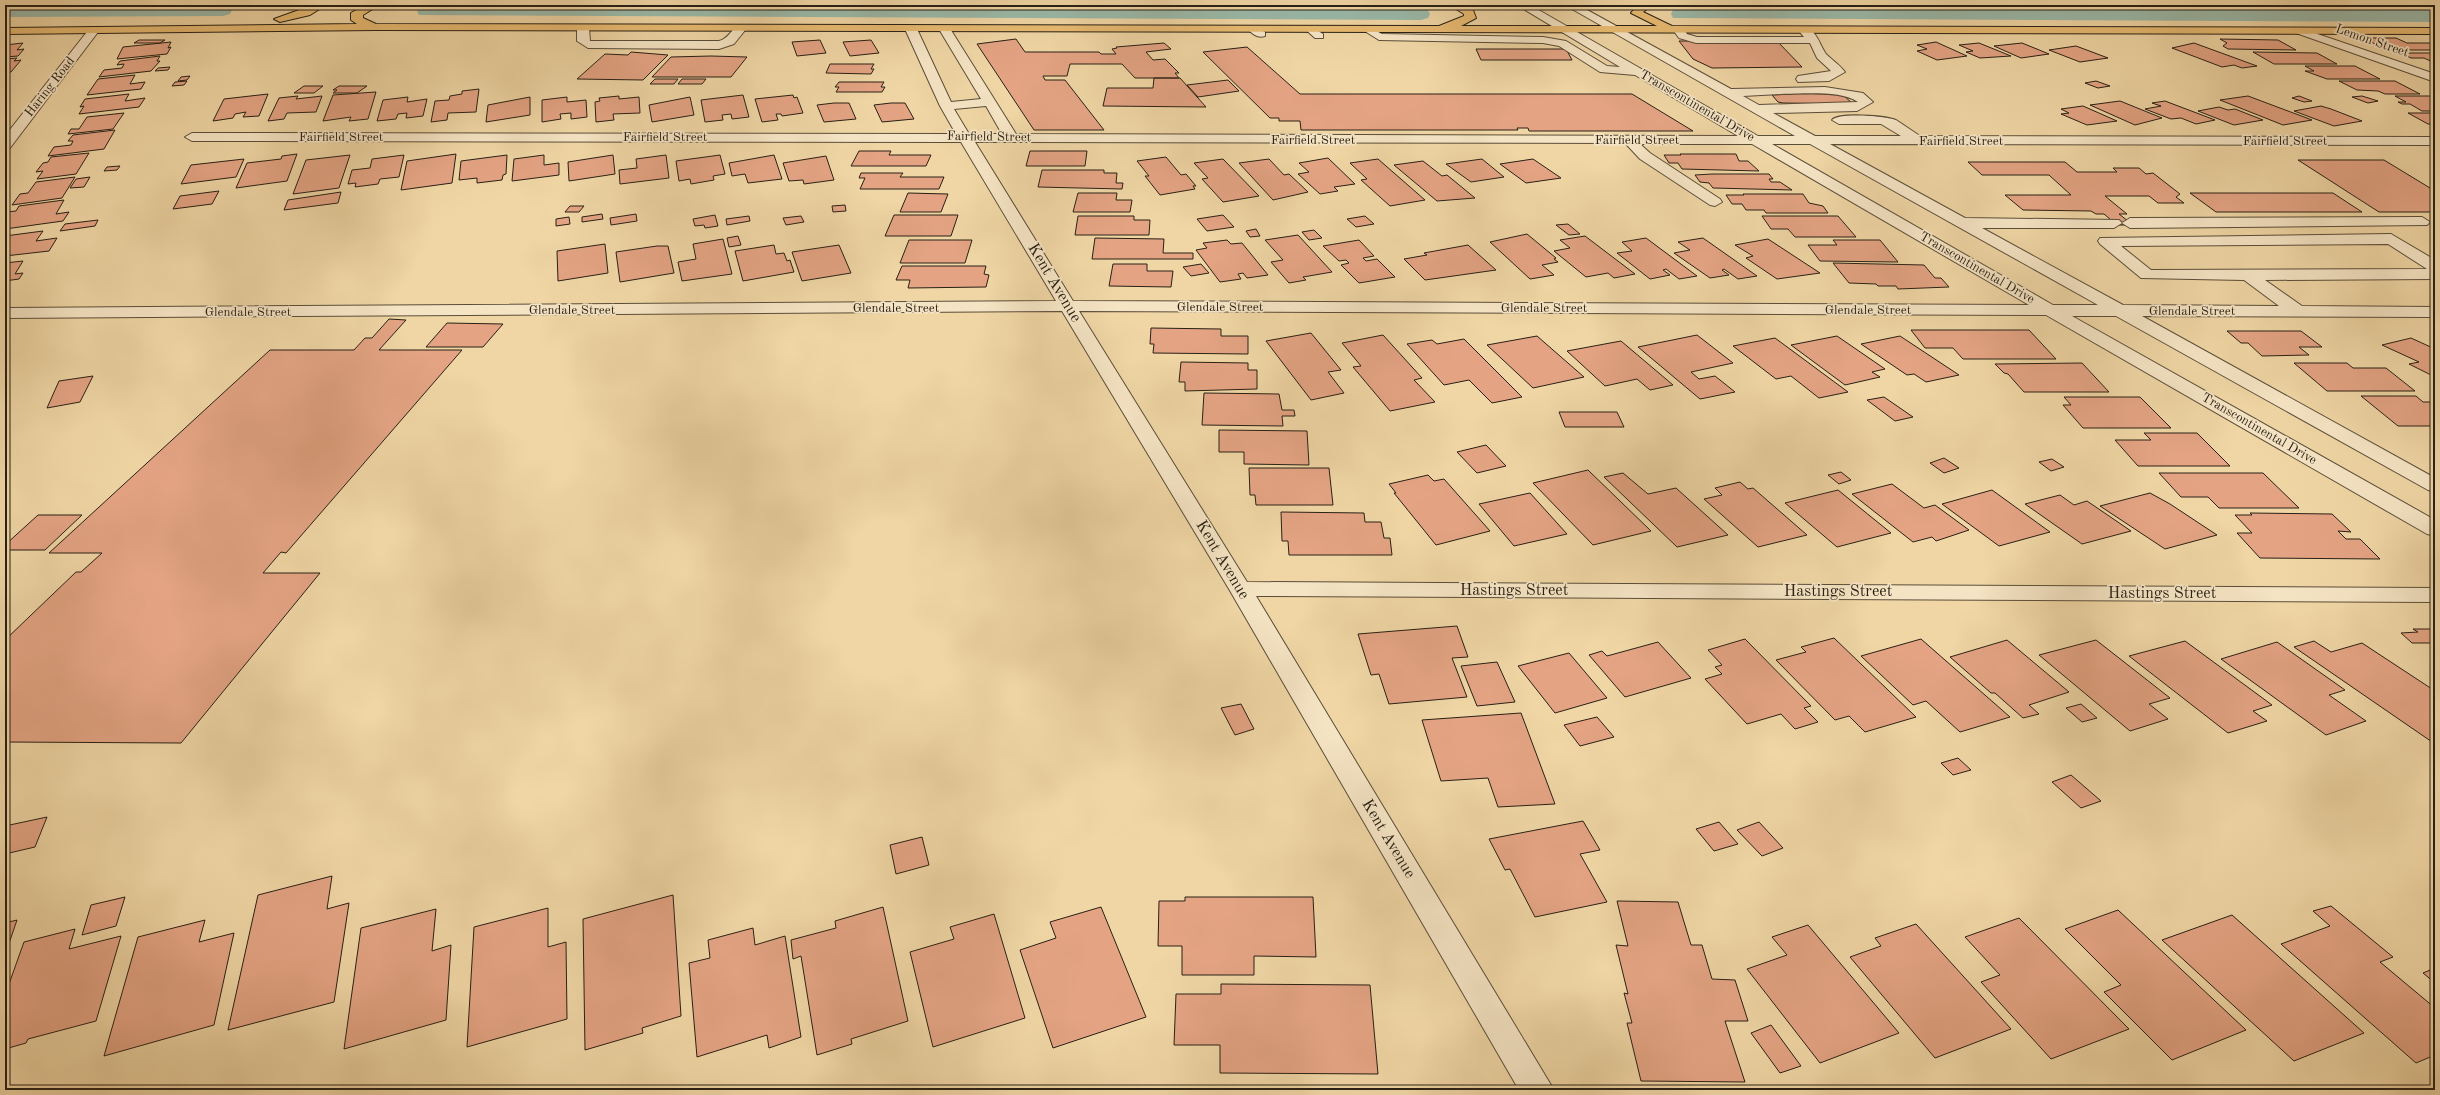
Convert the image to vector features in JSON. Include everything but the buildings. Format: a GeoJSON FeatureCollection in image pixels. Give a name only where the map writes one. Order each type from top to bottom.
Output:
{"type":"FeatureCollection","features":[{"type":"Feature","properties":{"kind":"main road"},"geometry":{"type":"LineString","coordinates":[[146,28],[292,17],[306,13],[320,5]]}},
{"type":"Feature","properties":{"kind":"main road"},"geometry":{"type":"LineString","coordinates":[[374,5],[357,14],[357,20],[376,27]]}},
{"type":"Feature","properties":{"kind":"main road"},"geometry":{"type":"LineString","coordinates":[[1405,30],[1455,24],[1470,18],[1468,12],[1455,5]]}},
{"type":"Feature","properties":{"kind":"main road"},"geometry":{"type":"LineString","coordinates":[[1648,5],[1640,8],[1637,13],[1645,18],[1679,30]]}},
{"type":"Feature","properties":{"kind":"main road"},"geometry":{"type":"LineString","coordinates":[[5,31],[146,28],[376,27],[740,28],[925,41],[944,29],[1315,33],[1369,30],[2435,31]]}},
{"type":"Feature","properties":{"kind":"street","name":"Transcontinental Drive"},"geometry":{"type":"LineString","coordinates":[[1522,5],[1639,72],[1668,85],[1755,140],[2051,311],[2435,529]]}},
{"type":"Feature","properties":{"kind":"street","name":"Transcontinental Drive"},"geometry":{"type":"LineString","coordinates":[[1570,5],[1722,85],[1784,124],[2435,486]]}},
{"type":"Feature","properties":{"kind":"street"},"geometry":{"type":"LineString","coordinates":[[584,28],[583,41],[588,44],[697,45],[719,45],[730,42],[740,28]]}},
{"type":"Feature","properties":{"kind":"street"},"geometry":{"type":"LineString","coordinates":[[944,29],[1011,137]]}},
{"type":"Feature","properties":{"kind":"street","name":"Haring Road"},"geometry":{"type":"LineString","coordinates":[[5,145],[94,30]]}},
{"type":"Feature","properties":{"kind":"street"},"geometry":{"type":"LineString","coordinates":[[1369,30],[1378,37],[1542,40],[1562,43],[1604,69],[1639,72]]}},
{"type":"Feature","properties":{"kind":"street"},"geometry":{"type":"LineString","coordinates":[[1679,30],[1683,36],[1696,40],[1814,40]]}},
{"type":"Feature","properties":{"kind":"street"},"geometry":{"type":"LineString","coordinates":[[1763,78],[1814,79],[1829,77],[1839,72],[1821,55],[1814,40],[1804,30]]}},
{"type":"Feature","properties":{"kind":"street","name":"Lemon Street"},"geometry":{"type":"LineString","coordinates":[[2300,31],[2435,78]]}},
{"type":"Feature","properties":{"kind":"street"},"geometry":{"type":"LineString","coordinates":[[925,41],[952,42]]}},
{"type":"Feature","properties":{"kind":"street","name":"Kent Avenue"},"geometry":{"type":"LineString","coordinates":[[925,41],[946,106],[1240,590],[1537,1090]]}},
{"type":"Feature","properties":{"kind":"street"},"geometry":{"type":"LineString","coordinates":[[1668,85],[1722,85],[1768,91],[1841,91],[1860,95],[1867,102],[1866,105],[1857,107],[1733,111],[1668,85]]}},
{"type":"Feature","properties":{"kind":"street"},"geometry":{"type":"LineString","coordinates":[[946,106],[989,102]]}},
{"type":"Feature","properties":{"kind":"street"},"geometry":{"type":"LineString","coordinates":[[1784,124],[1805,120],[1882,120],[1890,123],[1918,140]]}},
{"type":"Feature","properties":{"kind":"street","name":"Fairfield Street"},"geometry":{"type":"LineString","coordinates":[[192,137],[1011,137],[1629,140],[2435,141]]}},
{"type":"Feature","properties":{"kind":"street"},"geometry":{"type":"LineString","coordinates":[[1629,140],[1645,156],[1715,202]]}},
{"type":"Feature","properties":{"kind":"street"},"geometry":{"type":"LineString","coordinates":[[2130,223],[2422,222]]}},
{"type":"Feature","properties":{"kind":"street"},"geometry":{"type":"LineString","coordinates":[[1962,223],[2114,223]]}},
{"type":"Feature","properties":{"kind":"street"},"geometry":{"type":"LineString","coordinates":[[2435,267],[2391,239],[2106,241],[2147,275],[2435,274]]}},
{"type":"Feature","properties":{"kind":"street"},"geometry":{"type":"LineString","coordinates":[[2248,275],[2297,311]]}},
{"type":"Feature","properties":{"kind":"street","name":"Glendale Street"},"geometry":{"type":"LineString","coordinates":[[5,314],[1068,306],[2435,312]]}},
{"type":"Feature","properties":{"kind":"street","name":"Hastings Street"},"geometry":{"type":"LineString","coordinates":[[1240,590],[2435,595]]}},
{"type":"Feature","properties":{"kind":"waterway"},"geometry":{"type":"LineString","coordinates":[[5,11],[223,10]]}},
{"type":"Feature","properties":{"kind":"waterway"},"geometry":{"type":"LineString","coordinates":[[426,11],[1421,14]]}},
{"type":"Feature","properties":{"kind":"waterway"},"geometry":{"type":"LineString","coordinates":[[1680,14],[2435,16]]}}]}
